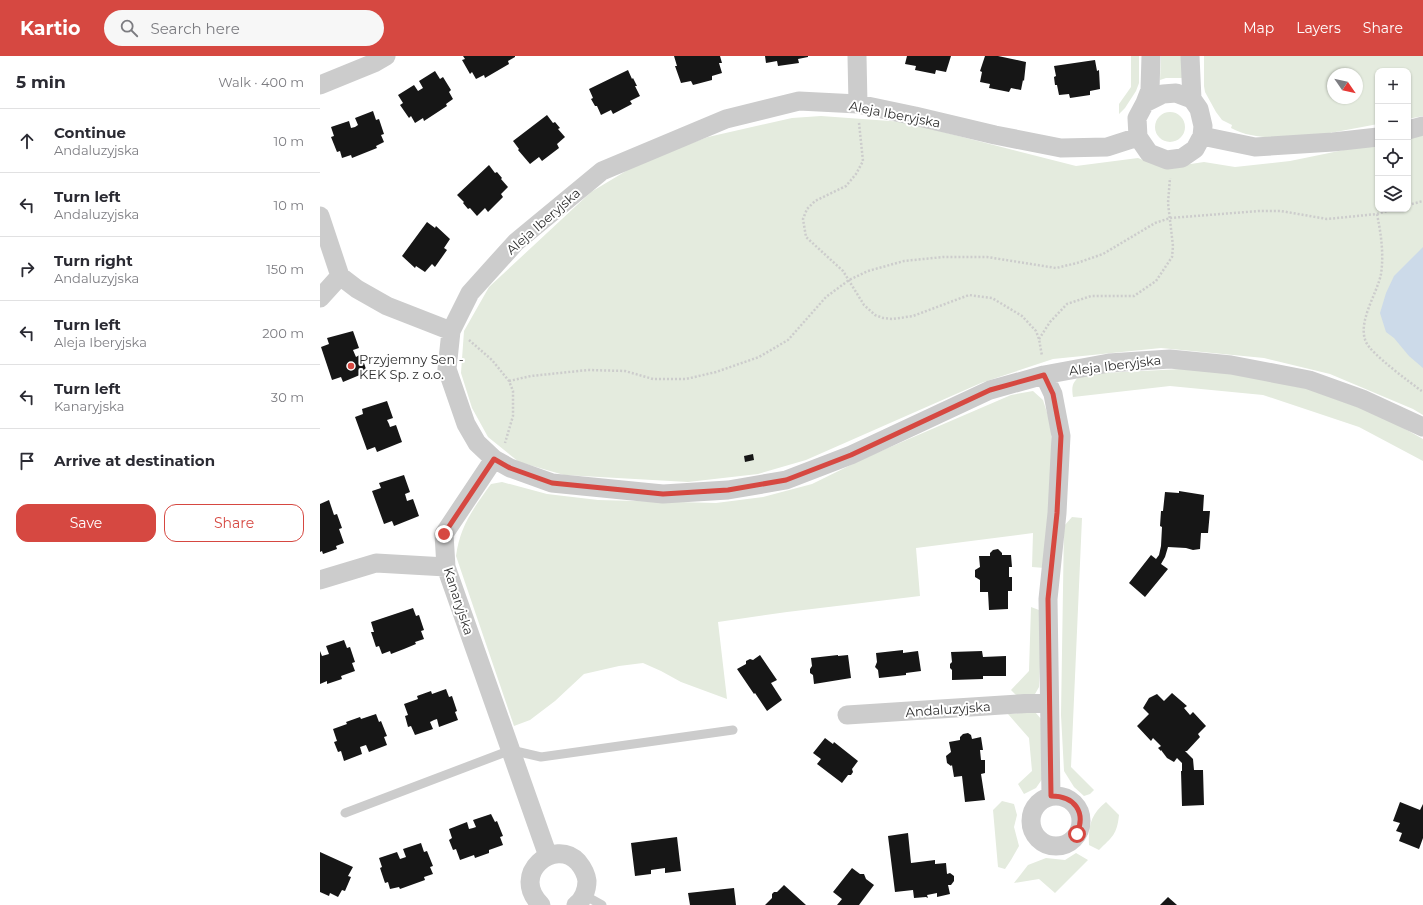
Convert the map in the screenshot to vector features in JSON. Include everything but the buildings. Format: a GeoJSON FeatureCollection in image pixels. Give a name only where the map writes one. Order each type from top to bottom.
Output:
{"type":"FeatureCollection","features":[{"type":"Feature","properties":{"kind":"street"},"geometry":{"type":"LineString","coordinates":[[320,85],[374,64],[386,56]]}},
{"type":"Feature","properties":{"kind":"street"},"geometry":{"type":"LineString","coordinates":[[857,56],[858,104]]}},
{"type":"Feature","properties":{"kind":"street"},"geometry":{"type":"LineString","coordinates":[[1151,56],[1150,90],[1145,104],[1137,118],[1138,137],[1149,153],[1168,160],[1182,158],[1195,149],[1202,136],[1203,126],[1199,109],[1192,99],[1190,56]]}},
{"type":"Feature","properties":{"kind":"street"},"geometry":{"type":"LineString","coordinates":[[1145,104],[1163,94],[1176,93],[1192,99]]}},
{"type":"Feature","properties":{"kind":"street","name":"Aleja Iberyjska"},"geometry":{"type":"LineString","coordinates":[[1138,137],[1107,147],[1061,148],[994,135],[858,104],[799,101],[726,119],[602,172],[516,242],[470,292],[451,331],[447,369],[466,424],[477,443],[494,459],[510,468],[552,483],[663,494],[728,490],[786,480],[851,455],[990,390],[1044,375],[1109,363],[1170,359],[1231,365],[1309,380],[1362,399],[1423,428]]}},
{"type":"Feature","properties":{"kind":"street"},"geometry":{"type":"LineString","coordinates":[[1411,129],[1423,126]]}},
{"type":"Feature","properties":{"kind":"street"},"geometry":{"type":"LineString","coordinates":[[1202,136],[1255,146],[1333,142],[1375,137]]}},
{"type":"Feature","properties":{"kind":"street"},"geometry":{"type":"LineString","coordinates":[[320,216],[340,276],[357,289],[387,306],[451,331]]}},
{"type":"Feature","properties":{"kind":"street"},"geometry":{"type":"LineString","coordinates":[[320,298],[340,276]]}},
{"type":"Feature","properties":{"kind":"street"},"geometry":{"type":"LineString","coordinates":[[1044,375],[1053,394],[1061,436],[1057,513],[1048,599],[1051,796]]}},
{"type":"Feature","properties":{"kind":"street","name":"Kanaryjska"},"geometry":{"type":"LineString","coordinates":[[494,459],[444,534],[446,567],[548,856]]}},
{"type":"Feature","properties":{"kind":"street"},"geometry":{"type":"LineString","coordinates":[[320,580],[376,563],[446,567]]}},
{"type":"Feature","properties":{"kind":"street","name":"Andaluzyjska"},"geometry":{"type":"LineString","coordinates":[[848,715],[1049,702]]}},
{"type":"Feature","properties":{"kind":"street"},"geometry":{"type":"LineString","coordinates":[[541,905],[536,900],[532,892],[530,884],[531,875],[541,860],[548,856],[558,854],[568,855],[583,867],[587,876],[587,886],[580,900]]}},
{"type":"Feature","properties":{"kind":"lane"},"geometry":{"type":"LineString","coordinates":[[345,812],[511,750],[541,757],[733,730]]}},
{"type":"Feature","properties":{"kind":"lane"},"geometry":{"type":"LineString","coordinates":[[580,900],[602,905]]}},
{"type":"Feature","properties":{"kind":"path"},"geometry":{"type":"LineString","coordinates":[[858,104],[863,160],[856,174],[846,186],[815,201],[807,209],[803,219],[806,237],[843,271],[864,306],[875,315],[883,318],[893,319],[912,316],[969,295],[992,298],[1022,316],[1036,331],[1039,339],[1044,375]]}},
{"type":"Feature","properties":{"kind":"path"},"geometry":{"type":"LineString","coordinates":[[1039,339],[1050,322],[1067,304],[1091,296],[1134,296],[1156,282],[1172,256],[1173,246],[1168,203],[1170,171],[1168,160]]}},
{"type":"Feature","properties":{"kind":"path"},"geometry":{"type":"LineString","coordinates":[[1411,204],[1423,200]]}},
{"type":"Feature","properties":{"kind":"path"},"geometry":{"type":"LineString","coordinates":[[510,381],[530,376],[588,370],[625,371],[653,379],[686,379],[716,372],[759,357],[788,340],[826,297],[849,280],[868,272],[904,261],[943,257],[987,257],[1056,268],[1078,263],[1103,254],[1155,223],[1170,218],[1259,211],[1281,211],[1327,218],[1377,214],[1384,212]]}},
{"type":"Feature","properties":{"kind":"path"},"geometry":{"type":"LineString","coordinates":[[1377,214],[1381,235],[1382,262],[1380,276],[1366,317],[1364,330],[1366,342],[1373,351],[1423,392]]}},
{"type":"Feature","properties":{"kind":"path"},"geometry":{"type":"LineString","coordinates":[[451,331],[465,336],[492,360],[510,381],[513,416],[503,448],[494,459]]}},
{"type":"Feature","properties":{"kind":"shaded area"},"geometry":{"type":"Polygon","coordinates":[[[1131,56],[1139,56],[1139,83],[1136,91],[1125,108],[1119,114],[1119,104],[1131,87],[1131,56]]]}},
{"type":"Feature","properties":{"kind":"shaded area"},"geometry":{"type":"Polygon","coordinates":[[[1161,56],[1182,56],[1182,78],[1166,78],[1160,80],[1161,56]]]}},
{"type":"Feature","properties":{"kind":"shaded area"},"geometry":{"type":"Polygon","coordinates":[[[1204,56],[1423,56],[1423,116],[1411,118],[1411,68],[1375,68],[1375,125],[1315,136],[1283,138],[1267,137],[1246,134],[1238,131],[1231,128],[1232,125],[1222,120],[1205,92],[1204,56]]]}},
{"type":"Feature","properties":{"kind":"shaded area"},"geometry":{"type":"Polygon","coordinates":[[[1170,112],[1181,116],[1185,127],[1181,138],[1170,142],[1159,138],[1155,127],[1159,116],[1170,112]]]}},
{"type":"Feature","properties":{"kind":"shaded area"},"geometry":{"type":"Polygon","coordinates":[[[821,116],[904,122],[1076,166],[1138,158],[1164,168],[1204,162],[1235,167],[1290,161],[1375,144],[1375,212],[1411,212],[1411,136],[1423,134],[1423,415],[1413,409],[1330,374],[1264,358],[1161,348],[1053,359],[981,383],[806,460],[758,474],[688,482],[564,475],[519,462],[488,437],[472,408],[461,373],[464,331],[489,287],[591,192],[641,162],[708,137],[792,118],[821,116]]]}},
{"type":"Feature","properties":{"kind":"shaded area"},"geometry":{"type":"Polygon","coordinates":[[[1201,368],[1295,384],[1380,415],[1423,439],[1423,461],[1359,427],[1263,395],[1170,386],[1073,397],[1072,389],[1074,384],[1083,374],[1201,368]]]}},
{"type":"Feature","properties":{"kind":"shaded area"},"geometry":{"type":"Polygon","coordinates":[[[1033,391],[1043,400],[1051,425],[1053,489],[1045,568],[1032,567],[1033,533],[916,548],[920,596],[718,622],[727,699],[681,682],[643,663],[619,666],[584,674],[555,701],[530,720],[514,726],[456,556],[458,545],[468,518],[491,484],[502,482],[547,494],[598,500],[716,503],[763,497],[812,484],[867,457],[1011,395],[1033,391]]]}},
{"type":"Feature","properties":{"kind":"shaded area"},"geometry":{"type":"Polygon","coordinates":[[[1072,517],[1082,518],[1071,767],[1094,790],[1090,794],[1084,796],[1074,787],[1064,771],[1061,715],[1064,526],[1072,517]]]}},
{"type":"Feature","properties":{"kind":"shaded area"},"geometry":{"type":"Polygon","coordinates":[[[1031,607],[1039,610],[1042,622],[1039,687],[1035,694],[1016,695],[1011,690],[1029,671],[1031,607]]]}},
{"type":"Feature","properties":{"kind":"shaded area"},"geometry":{"type":"Polygon","coordinates":[[[1035,712],[1042,720],[1045,775],[1036,788],[1024,794],[1018,784],[1032,771],[1029,738],[1008,714],[1035,712]]]}},
{"type":"Feature","properties":{"kind":"shaded area"},"geometry":{"type":"Polygon","coordinates":[[[1002,801],[1014,804],[1017,815],[1014,827],[1019,846],[1005,869],[998,867],[993,810],[1002,801]]]}},
{"type":"Feature","properties":{"kind":"shaded area"},"geometry":{"type":"Polygon","coordinates":[[[1106,802],[1119,815],[1118,822],[1113,835],[1099,850],[1089,845],[1089,832],[1094,816],[1106,802]]]}},
{"type":"Feature","properties":{"kind":"shaded area"},"geometry":{"type":"Polygon","coordinates":[[[1076,853],[1088,860],[1055,893],[1039,879],[1014,883],[1028,865],[1046,858],[1065,860],[1076,853]]]}},
{"type":"Feature","properties":{"kind":"water"},"geometry":{"type":"Polygon","coordinates":[[[1423,247],[1423,368],[1409,356],[1394,338],[1386,332],[1380,313],[1386,293],[1394,276],[1423,247]]]}},
{"type":"Feature","properties":{"kind":"place","name":"Przyjemny Sen - KEK Sp. z o.o."},"geometry":{"type":"Point","coordinates":[351,366]}},
{"type":"Feature","properties":{"kind":"route"},"geometry":{"type":"LineString","coordinates":[[444,534],[494,459],[510,468],[552,483],[663,494],[728,490],[786,480],[851,455],[990,390],[1044,375],[1053,394],[1061,436],[1057,513],[1048,599],[1051,796],[1067,798],[1074,803],[1081,818],[1077,834]]}}]}
